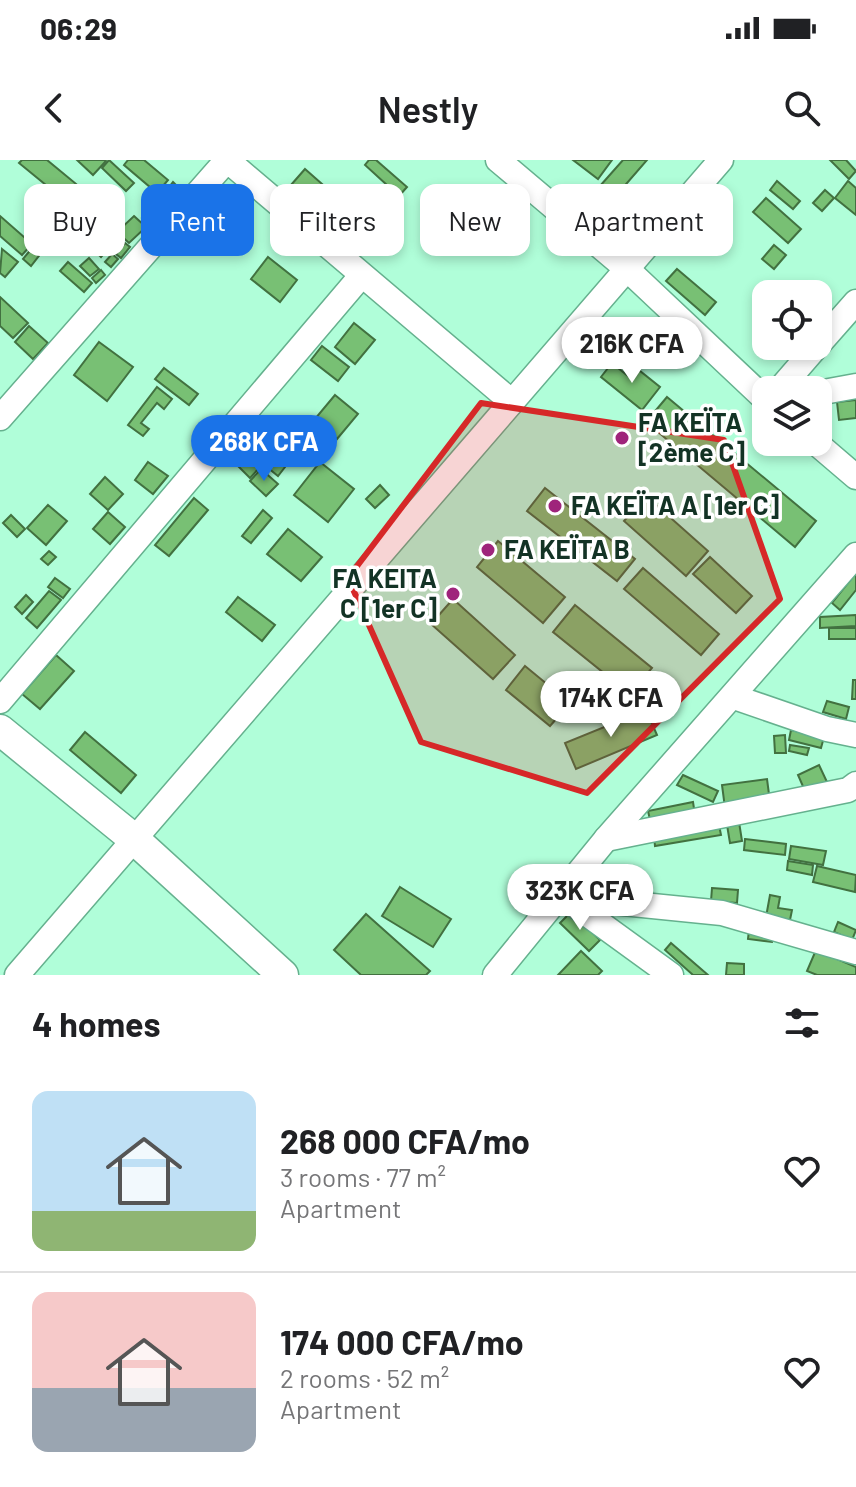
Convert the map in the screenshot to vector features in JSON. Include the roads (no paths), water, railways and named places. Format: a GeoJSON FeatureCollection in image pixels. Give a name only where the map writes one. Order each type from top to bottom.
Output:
{"type":"FeatureCollection","features":[{"type":"Feature","properties":{"kind":"street"},"geometry":{"type":"LineString","coordinates":[[0,418],[227,160],[512,402]]}},
{"type":"Feature","properties":{"kind":"street"},"geometry":{"type":"LineString","coordinates":[[498,160],[627,269],[752,387]]}},
{"type":"Feature","properties":{"kind":"street"},"geometry":{"type":"LineString","coordinates":[[17,975],[721,160]]}},
{"type":"Feature","properties":{"kind":"street"},"geometry":{"type":"LineString","coordinates":[[0,701],[361,276]]}},
{"type":"Feature","properties":{"kind":"street"},"geometry":{"type":"LineString","coordinates":[[832,330],[856,302]]}},
{"type":"Feature","properties":{"kind":"street"},"geometry":{"type":"LineString","coordinates":[[791,376],[806,360]]}},
{"type":"Feature","properties":{"kind":"street"},"geometry":{"type":"LineString","coordinates":[[832,390],[856,386]]}},
{"type":"Feature","properties":{"kind":"street"},"geometry":{"type":"LineString","coordinates":[[831,456],[856,477]]}},
{"type":"Feature","properties":{"kind":"street"},"geometry":{"type":"LineString","coordinates":[[495,975],[563,897],[606,839],[856,555]]}},
{"type":"Feature","properties":{"kind":"street"},"geometry":{"type":"LineString","coordinates":[[734,697],[827,729],[856,735]]}},
{"type":"Feature","properties":{"kind":"street"},"geometry":{"type":"LineString","coordinates":[[0,730],[134,839],[274,972]]}},
{"type":"Feature","properties":{"kind":"street"},"geometry":{"type":"LineString","coordinates":[[606,839],[754,812],[848,790],[856,784]]}},
{"type":"Feature","properties":{"kind":"street"},"geometry":{"type":"LineString","coordinates":[[563,897],[722,913],[856,952]]}},
{"type":"Feature","properties":{"kind":"street"},"geometry":{"type":"LineString","coordinates":[[563,897],[671,975]]}},
{"type":"Feature","properties":{"kind":"place","name":"FA KEÏTA [2ème C]"},"geometry":{"type":"Point","coordinates":[622,438]}},
{"type":"Feature","properties":{"kind":"place","name":"FA KEÏTA A [1er C]"},"geometry":{"type":"Point","coordinates":[555,506]}},
{"type":"Feature","properties":{"kind":"place","name":"FA KEÏTA B"},"geometry":{"type":"Point","coordinates":[488,550]}},
{"type":"Feature","properties":{"kind":"place","name":"FA KEITA C [1er C]"},"geometry":{"type":"Point","coordinates":[453,594]}}]}
